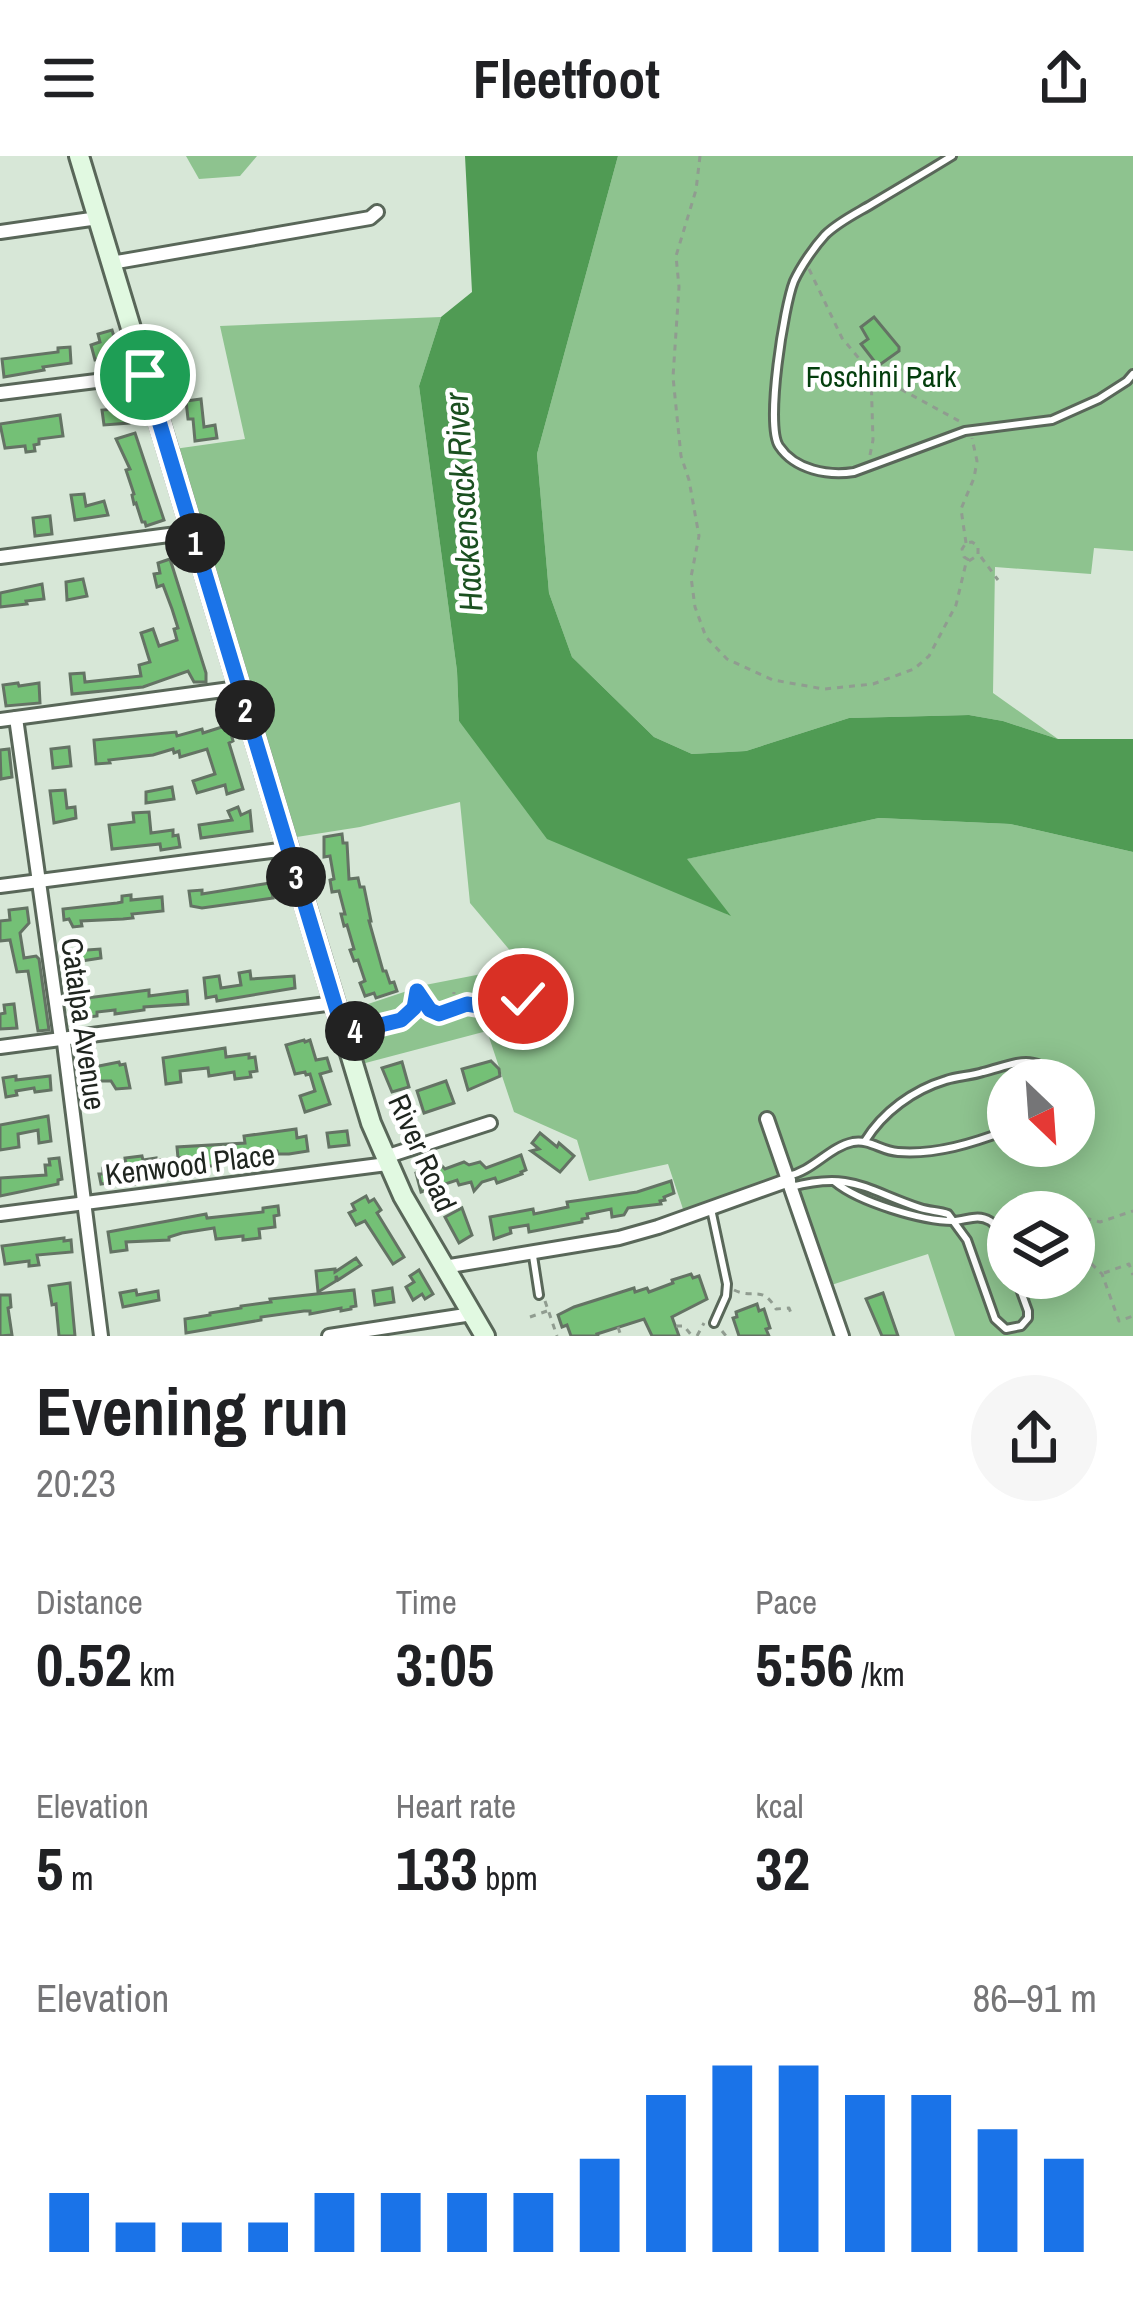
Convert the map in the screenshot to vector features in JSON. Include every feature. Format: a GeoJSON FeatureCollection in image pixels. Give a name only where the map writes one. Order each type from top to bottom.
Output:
{"type":"FeatureCollection","features":[{"type":"Feature","properties":{"kind":"main road","name":"River Road"},"geometry":{"type":"LineString","coordinates":[[79,156],[371,1123],[386,1160],[485,1336]]}},
{"type":"Feature","properties":{"kind":"street"},"geometry":{"type":"LineString","coordinates":[[111,263],[370,218],[377,212]]}},
{"type":"Feature","properties":{"kind":"street"},"geometry":{"type":"LineString","coordinates":[[0,232],[98,218]]}},
{"type":"Feature","properties":{"kind":"street"},"geometry":{"type":"LineString","coordinates":[[0,394],[145,375]]}},
{"type":"Feature","properties":{"kind":"street"},"geometry":{"type":"LineString","coordinates":[[0,557],[192,532]]}},
{"type":"Feature","properties":{"kind":"street"},"geometry":{"type":"LineString","coordinates":[[0,721],[238,688]]}},
{"type":"Feature","properties":{"kind":"street","name":"Catalpa Avenue"},"geometry":{"type":"LineString","coordinates":[[16,718],[101,1336]]}},
{"type":"Feature","properties":{"kind":"street"},"geometry":{"type":"LineString","coordinates":[[0,886],[287,849]]}},
{"type":"Feature","properties":{"kind":"street"},"geometry":{"type":"LineString","coordinates":[[0,1047],[334,1003]]}},
{"type":"Feature","properties":{"kind":"street"},"geometry":{"type":"LineString","coordinates":[[767,1119],[842,1336]]}},
{"type":"Feature","properties":{"kind":"street","name":"Kenwood Place"},"geometry":{"type":"LineString","coordinates":[[0,1214],[386,1160],[490,1124]]}},
{"type":"Feature","properties":{"kind":"street"},"geometry":{"type":"LineString","coordinates":[[444,1267],[620,1238],[789,1181]]}},
{"type":"Feature","properties":{"kind":"street"},"geometry":{"type":"LineString","coordinates":[[329,1336],[472,1314]]}},
{"type":"Feature","properties":{"kind":"lane"},"geometry":{"type":"LineString","coordinates":[[952,156],[848,218],[825,236],[796,276],[788,299],[772,412],[779,446],[804,467],[838,475],[973,430],[1052,420],[1077,411],[1133,374]]}},
{"type":"Feature","properties":{"kind":"lane"},"geometry":{"type":"LineString","coordinates":[[865,1141],[876,1125],[921,1089],[987,1070]]}},
{"type":"Feature","properties":{"kind":"lane"},"geometry":{"type":"LineString","coordinates":[[789,1181],[846,1143],[865,1141],[890,1151],[923,1154],[987,1138]]}},
{"type":"Feature","properties":{"kind":"lane"},"geometry":{"type":"LineString","coordinates":[[789,1181],[835,1182],[901,1211],[953,1221],[972,1217],[987,1220]]}},
{"type":"Feature","properties":{"kind":"lane"},"geometry":{"type":"LineString","coordinates":[[709,1322],[727,1286],[711,1209]]}},
{"type":"Feature","properties":{"kind":"lane"},"geometry":{"type":"LineString","coordinates":[[953,1221],[967,1240],[987,1296]]}},
{"type":"Feature","properties":{"kind":"lane"},"geometry":{"type":"LineString","coordinates":[[532,1252],[541,1294]]}},
{"type":"Feature","properties":{"kind":"lane"},"geometry":{"type":"LineString","coordinates":[[988,1299],[995,1319],[1010,1330],[1028,1318],[1024,1299]]}},
{"type":"Feature","properties":{"kind":"path"},"geometry":{"type":"LineString","coordinates":[[700,156],[696,190],[676,256],[674,376],[680,456],[699,536],[691,577],[706,637],[727,658],[773,680],[824,689],[873,684],[914,669],[929,656],[956,605],[963,569],[978,555]]}},
{"type":"Feature","properties":{"kind":"path"},"geometry":{"type":"LineString","coordinates":[[806,262],[842,338],[872,374],[973,430],[977,461],[961,509],[967,543],[962,552],[969,560]]}},
{"type":"Feature","properties":{"kind":"path"},"geometry":{"type":"LineString","coordinates":[[863,469],[873,440],[872,374]]}},
{"type":"Feature","properties":{"kind":"path"},"geometry":{"type":"LineString","coordinates":[[967,543],[975,544],[998,580]]}},
{"type":"Feature","properties":{"kind":"path"},"geometry":{"type":"LineString","coordinates":[[344,1034],[407,1016],[417,991],[435,1014],[467,1004],[484,1007],[523,999],[530,992],[529,984],[513,971]]}},
{"type":"Feature","properties":{"kind":"path"},"geometry":{"type":"LineString","coordinates":[[453,1007],[454,992]]}},
{"type":"Feature","properties":{"kind":"path"},"geometry":{"type":"LineString","coordinates":[[1095,1221],[1133,1211]]}},
{"type":"Feature","properties":{"kind":"path"},"geometry":{"type":"LineString","coordinates":[[1102,1274],[1129,1264],[1133,1275]]}},
{"type":"Feature","properties":{"kind":"path"},"geometry":{"type":"LineString","coordinates":[[1095,1267],[1120,1321],[1133,1316]]}},
{"type":"Feature","properties":{"kind":"path"},"geometry":{"type":"LineString","coordinates":[[727,1286],[743,1294],[762,1293],[776,1309],[789,1308],[791,1313]]}},
{"type":"Feature","properties":{"kind":"path"},"geometry":{"type":"LineString","coordinates":[[541,1294],[557,1336]]}},
{"type":"Feature","properties":{"kind":"path"},"geometry":{"type":"LineString","coordinates":[[530,1318],[548,1311]]}},
{"type":"Feature","properties":{"kind":"path"},"geometry":{"type":"LineString","coordinates":[[676,1326],[684,1326],[694,1336],[709,1322]]}},
{"type":"Feature","properties":{"kind":"path"},"geometry":{"type":"LineString","coordinates":[[617,1327],[621,1336]]}},
{"type":"Feature","properties":{"kind":"green space"},"geometry":{"type":"Polygon","coordinates":[[[186,156],[257,156],[240,176],[199,179],[186,156]]]}},
{"type":"Feature","properties":{"kind":"green space","name":"Foschini Park"},"geometry":{"type":"Polygon","coordinates":[[[618,156],[1133,156],[1133,551],[1094,548],[1091,574],[995,567],[993,693],[1058,739],[969,715],[849,718],[746,751],[692,754],[654,737],[572,657],[549,593],[537,454],[618,156]]]}},
{"type":"Feature","properties":{"kind":"green space"},"geometry":{"type":"Polygon","coordinates":[[[441,317],[419,386],[457,671],[459,721],[728,915],[686,859],[879,818],[1010,824],[1133,852],[1133,1336],[955,1336],[928,1254],[825,1287],[789,1181],[686,1218],[668,1164],[589,1181],[577,1140],[514,1112],[487,1031],[354,1066],[338,1014],[425,985],[523,966],[470,903],[460,802],[360,827],[284,839],[167,450],[245,439],[220,326],[441,317]]]}},
{"type":"Feature","properties":{"kind":"water","name":"Hackensack River"},"geometry":{"type":"Polygon","coordinates":[[[465,156],[618,156],[537,454],[549,593],[572,657],[654,737],[692,754],[746,751],[849,718],[969,715],[1058,739],[1133,739],[1133,852],[1010,824],[879,818],[687,859],[731,916],[547,839],[459,721],[457,671],[419,386],[441,317],[472,292],[465,156]]]}},
{"type":"Feature","properties":{"kind":"building"},"geometry":{"type":"Polygon","coordinates":[[[874,317],[899,347],[878,366],[861,344],[868,339],[861,327],[874,317]]]}},
{"type":"Feature","properties":{"kind":"building"},"geometry":{"type":"Polygon","coordinates":[[[112,330],[119,353],[95,360],[91,345],[100,342],[98,334],[112,330]]]}},
{"type":"Feature","properties":{"kind":"building"},"geometry":{"type":"Polygon","coordinates":[[[70,347],[71,363],[4,377],[2,359],[70,347]]]}},
{"type":"Feature","properties":{"kind":"building"},"geometry":{"type":"Polygon","coordinates":[[[201,399],[204,427],[215,425],[217,438],[195,441],[186,401],[201,399]]]}},
{"type":"Feature","properties":{"kind":"building"},"geometry":{"type":"Polygon","coordinates":[[[128,408],[129,423],[104,425],[102,410],[128,408]]]}},
{"type":"Feature","properties":{"kind":"building"},"geometry":{"type":"Polygon","coordinates":[[[60,415],[63,436],[39,439],[35,451],[26,452],[25,446],[5,448],[0,424],[60,415]]]}},
{"type":"Feature","properties":{"kind":"building"},"geometry":{"type":"Polygon","coordinates":[[[135,433],[164,520],[146,526],[134,504],[126,470],[130,469],[116,439],[135,433]]]}},
{"type":"Feature","properties":{"kind":"building"},"geometry":{"type":"Polygon","coordinates":[[[84,494],[86,506],[104,501],[108,515],[75,520],[71,495],[84,494]]]}},
{"type":"Feature","properties":{"kind":"building"},"geometry":{"type":"Polygon","coordinates":[[[50,516],[52,534],[35,536],[33,518],[50,516]]]}},
{"type":"Feature","properties":{"kind":"building"},"geometry":{"type":"Polygon","coordinates":[[[170,559],[206,682],[194,682],[188,671],[143,687],[72,694],[70,674],[84,673],[85,682],[141,676],[139,665],[150,662],[141,633],[153,629],[159,646],[177,640],[172,609],[154,574],[160,573],[158,563],[170,559]]]}},
{"type":"Feature","properties":{"kind":"building"},"geometry":{"type":"Polygon","coordinates":[[[83,579],[87,596],[67,600],[66,582],[83,579]]]}},
{"type":"Feature","properties":{"kind":"building"},"geometry":{"type":"Polygon","coordinates":[[[42,584],[44,599],[0,607],[0,593],[42,584]]]}},
{"type":"Feature","properties":{"kind":"building"},"geometry":{"type":"Polygon","coordinates":[[[39,683],[40,703],[6,706],[3,685],[39,683]]]}},
{"type":"Feature","properties":{"kind":"building"},"geometry":{"type":"Polygon","coordinates":[[[229,726],[233,741],[229,743],[243,789],[227,794],[225,785],[197,793],[193,781],[215,774],[207,749],[180,757],[173,749],[96,764],[94,740],[176,732],[177,736],[229,726]]]}},
{"type":"Feature","properties":{"kind":"building"},"geometry":{"type":"Polygon","coordinates":[[[69,747],[71,766],[53,768],[51,749],[69,747]]]}},
{"type":"Feature","properties":{"kind":"building"},"geometry":{"type":"Polygon","coordinates":[[[9,749],[12,777],[1,779],[0,750],[9,749]]]}},
{"type":"Feature","properties":{"kind":"building"},"geometry":{"type":"Polygon","coordinates":[[[172,787],[174,799],[146,803],[146,792],[172,787]]]}},
{"type":"Feature","properties":{"kind":"building"},"geometry":{"type":"Polygon","coordinates":[[[65,790],[67,808],[75,807],[76,818],[54,823],[50,791],[65,790]]]}},
{"type":"Feature","properties":{"kind":"building"},"geometry":{"type":"Polygon","coordinates":[[[238,807],[241,815],[250,811],[252,831],[201,838],[199,825],[232,820],[228,811],[238,807]]]}},
{"type":"Feature","properties":{"kind":"building"},"geometry":{"type":"Polygon","coordinates":[[[149,812],[151,833],[173,830],[180,847],[112,849],[109,825],[134,822],[133,813],[149,812]]]}},
{"type":"Feature","properties":{"kind":"building"},"geometry":{"type":"Polygon","coordinates":[[[342,834],[349,879],[358,878],[364,887],[383,971],[397,991],[376,998],[374,993],[365,996],[360,983],[365,981],[350,950],[354,949],[344,926],[339,891],[332,892],[330,856],[324,857],[324,837],[342,834]]]}},
{"type":"Feature","properties":{"kind":"building"},"geometry":{"type":"Polygon","coordinates":[[[270,883],[273,898],[191,906],[189,891],[202,890],[202,894],[270,883]]]}},
{"type":"Feature","properties":{"kind":"building"},"geometry":{"type":"Polygon","coordinates":[[[131,895],[131,900],[162,897],[163,911],[81,921],[82,926],[73,927],[69,919],[64,920],[63,909],[122,902],[122,896],[131,895]]]}},
{"type":"Feature","properties":{"kind":"building"},"geometry":{"type":"Polygon","coordinates":[[[27,908],[29,923],[20,933],[24,958],[39,959],[49,1030],[38,1031],[28,971],[17,972],[10,940],[0,941],[0,921],[10,920],[9,910],[27,908]]]}},
{"type":"Feature","properties":{"kind":"building"},"geometry":{"type":"Polygon","coordinates":[[[100,949],[101,958],[75,962],[74,951],[100,949]]]}},
{"type":"Feature","properties":{"kind":"building"},"geometry":{"type":"Polygon","coordinates":[[[250,971],[251,979],[294,976],[295,988],[217,1001],[216,996],[206,998],[204,978],[219,976],[221,988],[241,985],[239,973],[250,971]]]}},
{"type":"Feature","properties":{"kind":"building"},"geometry":{"type":"Polygon","coordinates":[[[149,990],[149,996],[187,991],[188,1004],[97,1012],[97,1016],[81,1018],[79,999],[149,990]]]}},
{"type":"Feature","properties":{"kind":"building"},"geometry":{"type":"Polygon","coordinates":[[[14,1004],[17,1028],[0,1029],[4,1005],[14,1004]]]}},
{"type":"Feature","properties":{"kind":"building"},"geometry":{"type":"Polygon","coordinates":[[[310,1040],[316,1060],[327,1058],[331,1071],[320,1074],[330,1104],[305,1112],[300,1096],[315,1091],[310,1074],[295,1074],[286,1045],[310,1040]]]}},
{"type":"Feature","properties":{"kind":"building"},"geometry":{"type":"Polygon","coordinates":[[[225,1048],[226,1057],[255,1057],[257,1071],[235,1079],[234,1072],[209,1076],[208,1068],[180,1071],[181,1082],[166,1084],[163,1058],[225,1048]]]}},
{"type":"Feature","properties":{"kind":"building"},"geometry":{"type":"Polygon","coordinates":[[[491,1061],[500,1076],[468,1090],[462,1069],[491,1061]]]}},
{"type":"Feature","properties":{"kind":"building"},"geometry":{"type":"Polygon","coordinates":[[[402,1062],[409,1087],[392,1092],[382,1068],[402,1062]]]}},
{"type":"Feature","properties":{"kind":"building"},"geometry":{"type":"Polygon","coordinates":[[[125,1064],[130,1088],[91,1081],[89,1068],[125,1064]]]}},
{"type":"Feature","properties":{"kind":"building"},"geometry":{"type":"Polygon","coordinates":[[[16,1076],[16,1080],[50,1076],[51,1090],[35,1092],[34,1088],[6,1097],[3,1078],[16,1076]]]}},
{"type":"Feature","properties":{"kind":"building"},"geometry":{"type":"Polygon","coordinates":[[[446,1081],[454,1103],[424,1113],[417,1091],[446,1081]]]}},
{"type":"Feature","properties":{"kind":"building"},"geometry":{"type":"Polygon","coordinates":[[[48,1116],[51,1141],[39,1143],[38,1130],[18,1134],[19,1147],[0,1150],[0,1125],[48,1116]]]}},
{"type":"Feature","properties":{"kind":"building"},"geometry":{"type":"Polygon","coordinates":[[[296,1129],[297,1138],[306,1136],[308,1151],[255,1154],[256,1158],[235,1163],[186,1169],[185,1157],[178,1158],[177,1147],[245,1143],[244,1136],[296,1129]]]}},
{"type":"Feature","properties":{"kind":"building"},"geometry":{"type":"Polygon","coordinates":[[[347,1131],[349,1145],[329,1147],[327,1133],[347,1131]]]}},
{"type":"Feature","properties":{"kind":"building"},"geometry":{"type":"Polygon","coordinates":[[[540,1133],[574,1156],[560,1172],[531,1151],[539,1149],[532,1143],[540,1133]]]}},
{"type":"Feature","properties":{"kind":"building"},"geometry":{"type":"Polygon","coordinates":[[[521,1155],[526,1170],[522,1174],[497,1183],[495,1178],[482,1182],[474,1191],[471,1182],[459,1185],[457,1180],[421,1192],[416,1173],[464,1162],[480,1162],[486,1168],[521,1155]]]}},
{"type":"Feature","properties":{"kind":"building"},"geometry":{"type":"Polygon","coordinates":[[[142,1156],[143,1160],[160,1160],[164,1179],[101,1184],[103,1168],[126,1165],[125,1158],[142,1156]]]}},
{"type":"Feature","properties":{"kind":"building"},"geometry":{"type":"Polygon","coordinates":[[[59,1158],[62,1179],[58,1184],[0,1196],[0,1178],[46,1175],[49,1159],[59,1158]]]}},
{"type":"Feature","properties":{"kind":"building"},"geometry":{"type":"Polygon","coordinates":[[[671,1181],[674,1193],[661,1204],[628,1208],[624,1215],[612,1217],[611,1209],[587,1214],[582,1222],[529,1232],[528,1225],[510,1228],[511,1233],[494,1239],[490,1217],[533,1209],[534,1214],[568,1207],[567,1202],[637,1192],[671,1181]]]}},
{"type":"Feature","properties":{"kind":"building"},"geometry":{"type":"Polygon","coordinates":[[[366,1196],[381,1210],[377,1213],[404,1257],[393,1264],[365,1221],[356,1225],[349,1213],[355,1210],[352,1204],[366,1196]]]}},
{"type":"Feature","properties":{"kind":"building"},"geometry":{"type":"Polygon","coordinates":[[[278,1206],[275,1227],[259,1229],[260,1238],[216,1239],[214,1228],[169,1240],[126,1242],[127,1250],[111,1252],[108,1232],[206,1214],[207,1218],[263,1212],[263,1208],[278,1206]]]}},
{"type":"Feature","properties":{"kind":"building"},"geometry":{"type":"Polygon","coordinates":[[[462,1208],[472,1235],[459,1243],[445,1217],[462,1208]]]}},
{"type":"Feature","properties":{"kind":"building"},"geometry":{"type":"Polygon","coordinates":[[[71,1240],[72,1252],[37,1255],[39,1265],[29,1266],[29,1261],[5,1264],[2,1246],[71,1240]]]}},
{"type":"Feature","properties":{"kind":"building"},"geometry":{"type":"Polygon","coordinates":[[[356,1258],[361,1265],[338,1280],[336,1276],[336,1281],[318,1292],[316,1271],[335,1272],[356,1258]]]}},
{"type":"Feature","properties":{"kind":"building"},"geometry":{"type":"Polygon","coordinates":[[[419,1270],[433,1294],[413,1300],[406,1287],[419,1270]]]}},
{"type":"Feature","properties":{"kind":"building"},"geometry":{"type":"Polygon","coordinates":[[[691,1274],[699,1276],[707,1299],[672,1317],[679,1336],[652,1336],[644,1319],[598,1336],[571,1336],[567,1325],[562,1327],[558,1315],[574,1307],[634,1288],[635,1292],[647,1288],[649,1292],[691,1274]]]}},
{"type":"Feature","properties":{"kind":"building"},"geometry":{"type":"Polygon","coordinates":[[[70,1283],[75,1336],[59,1336],[49,1286],[70,1283]]]}},
{"type":"Feature","properties":{"kind":"building"},"geometry":{"type":"Polygon","coordinates":[[[392,1288],[394,1302],[375,1305],[373,1291],[392,1288]]]}},
{"type":"Feature","properties":{"kind":"building"},"geometry":{"type":"Polygon","coordinates":[[[136,1290],[137,1295],[158,1291],[159,1300],[123,1307],[120,1293],[136,1290]]]}},
{"type":"Feature","properties":{"kind":"building"},"geometry":{"type":"Polygon","coordinates":[[[354,1290],[356,1306],[351,1309],[261,1317],[186,1333],[185,1319],[270,1299],[354,1290]]]}},
{"type":"Feature","properties":{"kind":"building"},"geometry":{"type":"Polygon","coordinates":[[[883,1293],[898,1336],[882,1336],[866,1299],[883,1293]]]}},
{"type":"Feature","properties":{"kind":"building"},"geometry":{"type":"Polygon","coordinates":[[[0,1295],[10,1295],[12,1335],[0,1336],[0,1295]]]}},
{"type":"Feature","properties":{"kind":"building"},"geometry":{"type":"Polygon","coordinates":[[[757,1304],[759,1311],[764,1309],[769,1336],[739,1336],[733,1318],[736,1312],[757,1304]]]}},
{"type":"Feature","properties":{"kind":"route"},"geometry":{"type":"LineString","coordinates":[[145,375],[344,1034],[401,1020],[414,1008],[417,991],[430,1010],[439,1014],[467,1004],[484,1007],[523,999]]}}]}
